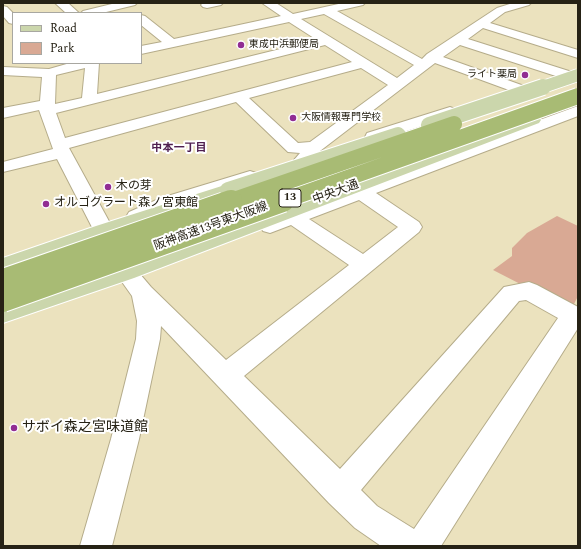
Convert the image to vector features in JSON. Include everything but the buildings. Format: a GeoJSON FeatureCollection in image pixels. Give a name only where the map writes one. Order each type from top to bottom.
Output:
{"type":"FeatureCollection","features":[{"type":"Feature","properties":{"kind":"highway","name":"阪神高速13号東大阪線"},"geometry":{"type":"LineString","coordinates":[[3,280],[575,75]]}},
{"type":"Feature","properties":{"kind":"highway","name":"阪神高速13号東大阪線"},"geometry":{"type":"LineString","coordinates":[[3,301],[578,96]]}},
{"type":"Feature","properties":{"kind":"main road"},"geometry":{"type":"LineString","coordinates":[[3,266],[103,231],[575,75]]}},
{"type":"Feature","properties":{"kind":"main road","name":"中央大通"},"geometry":{"type":"LineString","coordinates":[[3,314],[135,283],[250,225],[578,104]]}},
{"type":"Feature","properties":{"kind":"street"},"geometry":{"type":"LineString","coordinates":[[61,3],[72,12]]}},
{"type":"Feature","properties":{"kind":"street"},"geometry":{"type":"LineString","coordinates":[[268,3],[326,41],[397,84]]}},
{"type":"Feature","properties":{"kind":"street"},"geometry":{"type":"LineString","coordinates":[[142,50],[359,3]]}},
{"type":"Feature","properties":{"kind":"street"},"geometry":{"type":"LineString","coordinates":[[308,154],[397,84],[501,10],[525,3]]}},
{"type":"Feature","properties":{"kind":"street"},"geometry":{"type":"LineString","coordinates":[[91,12],[126,4],[134,12]]}},
{"type":"Feature","properties":{"kind":"street"},"geometry":{"type":"LineString","coordinates":[[3,9],[12,19]]}},
{"type":"Feature","properties":{"kind":"street"},"geometry":{"type":"LineString","coordinates":[[326,10],[428,61],[522,90]]}},
{"type":"Feature","properties":{"kind":"street"},"geometry":{"type":"LineString","coordinates":[[142,20],[171,43]]}},
{"type":"Feature","properties":{"kind":"street"},"geometry":{"type":"LineString","coordinates":[[481,24],[578,54]]}},
{"type":"Feature","properties":{"kind":"street"},"geometry":{"type":"LineString","coordinates":[[459,40],[575,75]]}},
{"type":"Feature","properties":{"kind":"street"},"geometry":{"type":"LineString","coordinates":[[3,113],[89,101],[326,41]]}},
{"type":"Feature","properties":{"kind":"street"},"geometry":{"type":"LineString","coordinates":[[3,167],[239,97],[364,63]]}},
{"type":"Feature","properties":{"kind":"street"},"geometry":{"type":"LineString","coordinates":[[3,71],[49,73],[82,64]]}},
{"type":"Feature","properties":{"kind":"street"},"geometry":{"type":"LineString","coordinates":[[89,101],[92,64]]}},
{"type":"Feature","properties":{"kind":"street"},"geometry":{"type":"LineString","coordinates":[[49,73],[46,107],[61,149],[103,231],[135,283],[149,321],[148,339],[125,440],[96,546]]}},
{"type":"Feature","properties":{"kind":"street"},"geometry":{"type":"LineString","coordinates":[[103,231],[168,202],[308,154],[575,75]]}},
{"type":"Feature","properties":{"kind":"street"},"geometry":{"type":"LineString","coordinates":[[239,97],[294,148],[308,154]]}},
{"type":"Feature","properties":{"kind":"street"},"geometry":{"type":"LineString","coordinates":[[135,283],[191,255],[578,111]]}},
{"type":"Feature","properties":{"kind":"street"},"geometry":{"type":"LineString","coordinates":[[225,376],[412,227],[361,192]]}},
{"type":"Feature","properties":{"kind":"street"},"geometry":{"type":"LineString","coordinates":[[293,217],[364,265]]}},
{"type":"Feature","properties":{"kind":"street"},"geometry":{"type":"LineString","coordinates":[[135,283],[225,376],[366,517],[410,546]]}},
{"type":"Feature","properties":{"kind":"street"},"geometry":{"type":"LineString","coordinates":[[340,492],[512,293],[529,291],[575,316],[422,546]]}},
{"type":"Feature","properties":{"kind":"green space"},"geometry":{"type":"Polygon","coordinates":[[[557,216],[578,226],[578,296],[571,310],[493,270],[512,256],[512,248],[527,233],[557,216]]]}},
{"type":"Feature","properties":{"kind":"place","name":"東成中浜郵便局"},"geometry":{"type":"Point","coordinates":[241,45]}},
{"type":"Feature","properties":{"kind":"place","name":"ライト薬局"},"geometry":{"type":"Point","coordinates":[525,75]}},
{"type":"Feature","properties":{"kind":"place","name":"大阪情報専門学校"},"geometry":{"type":"Point","coordinates":[293,118]}},
{"type":"Feature","properties":{"kind":"place","name":"木の芽"},"geometry":{"type":"Point","coordinates":[108,187]}},
{"type":"Feature","properties":{"kind":"place","name":"オルゴグラート森ノ宮東館"},"geometry":{"type":"Point","coordinates":[46,204]}},
{"type":"Feature","properties":{"kind":"place","name":"サボイ森之宮味道館"},"geometry":{"type":"Point","coordinates":[14,428]}},
{"type":"Feature","properties":{"kind":"district","name":"中本一丁目"},"geometry":{"type":"Point","coordinates":[179,149]}}]}
